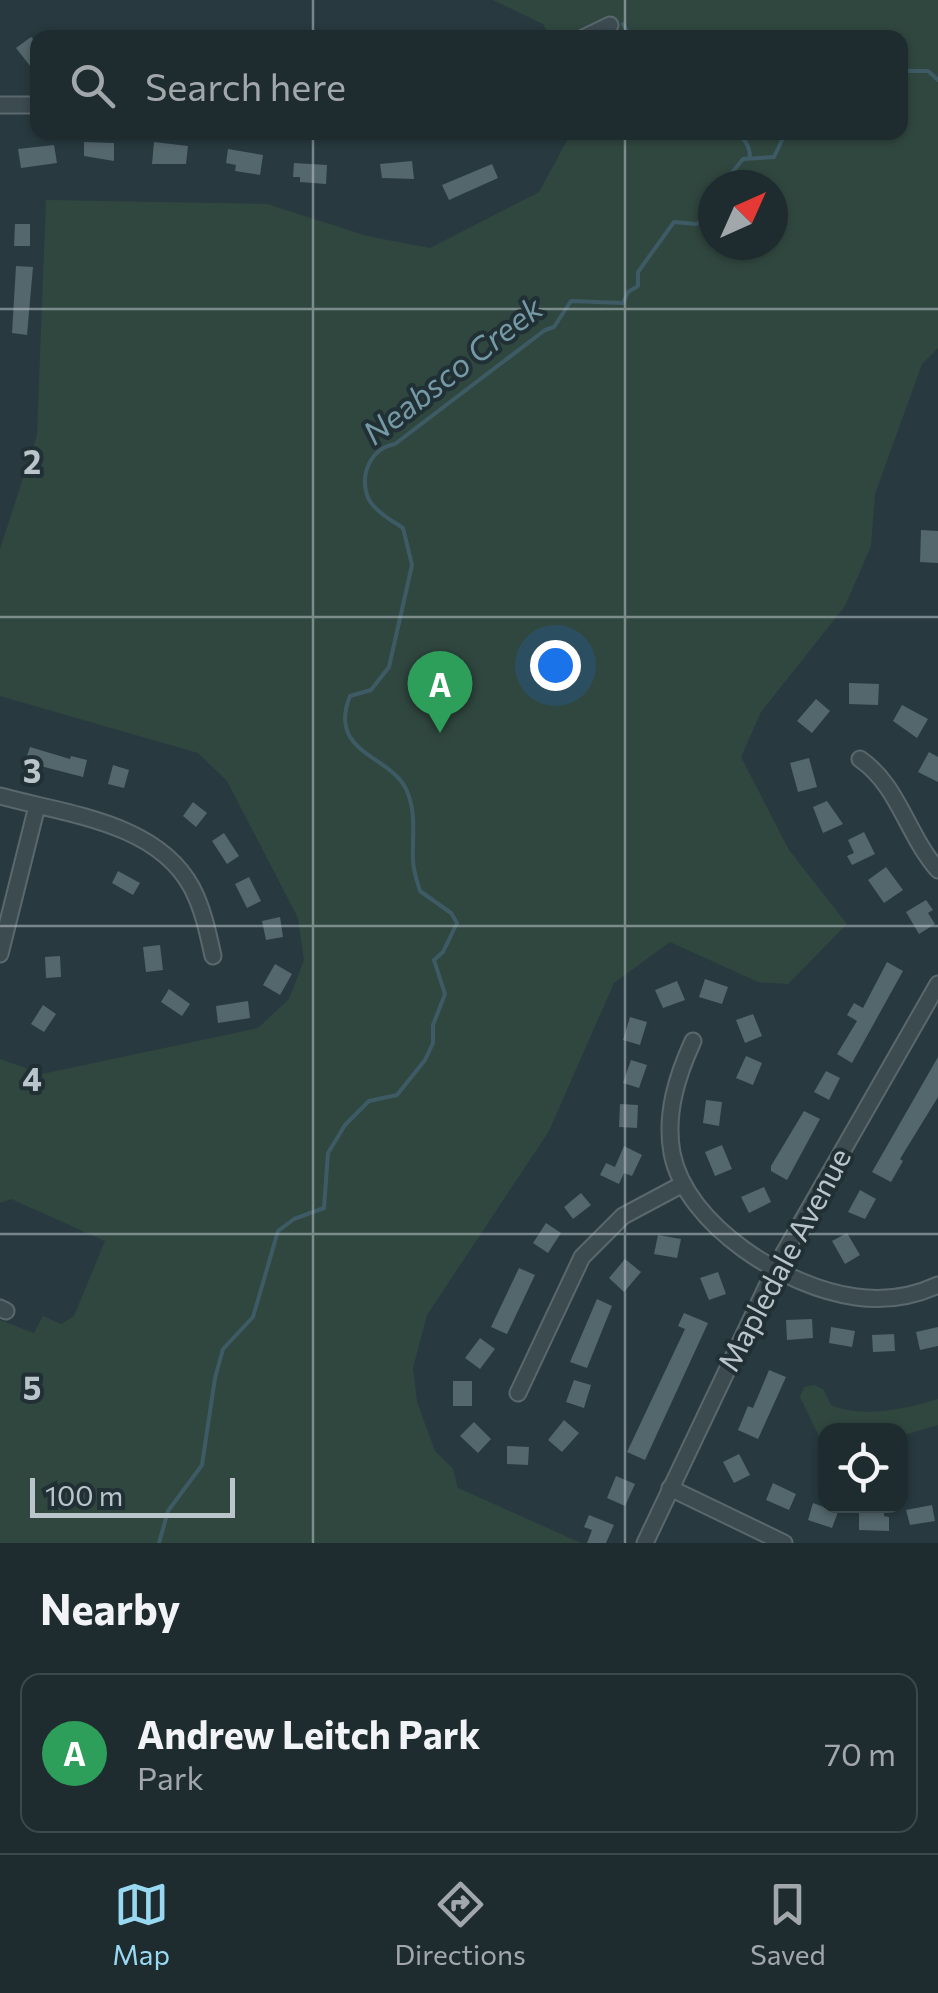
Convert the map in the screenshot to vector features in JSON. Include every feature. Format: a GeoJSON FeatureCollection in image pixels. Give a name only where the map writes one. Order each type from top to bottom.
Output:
{"type":"FeatureCollection","features":[{"type":"Feature","properties":{"kind":"street"},"geometry":{"type":"LineString","coordinates":[[601,30],[610,26]]}},
{"type":"Feature","properties":{"kind":"street"},"geometry":{"type":"LineString","coordinates":[[0,106],[30,105]]}},
{"type":"Feature","properties":{"kind":"street"},"geometry":{"type":"LineString","coordinates":[[860,759],[886,782],[921,848],[938,870]]}},
{"type":"Feature","properties":{"kind":"street"},"geometry":{"type":"LineString","coordinates":[[0,796],[128,832],[160,850],[194,892],[213,956]]}},
{"type":"Feature","properties":{"kind":"street"},"geometry":{"type":"LineString","coordinates":[[0,954],[38,806]]}},
{"type":"Feature","properties":{"kind":"street","name":"Mapledale Avenue"},"geometry":{"type":"LineString","coordinates":[[645,1543],[776,1266],[938,984]]}},
{"type":"Feature","properties":{"kind":"street"},"geometry":{"type":"LineString","coordinates":[[693,1041],[672,1111],[672,1154],[683,1184],[706,1219],[726,1236],[821,1289],[857,1298],[906,1296],[938,1285]]}},
{"type":"Feature","properties":{"kind":"street"},"geometry":{"type":"LineString","coordinates":[[518,1393],[568,1281],[589,1248],[623,1216],[683,1184]]}},
{"type":"Feature","properties":{"kind":"street"},"geometry":{"type":"LineString","coordinates":[[670,1488],[784,1543]]}},
{"type":"Feature","properties":{"kind":"green space"},"geometry":{"type":"Polygon","coordinates":[[[493,0],[938,0],[938,348],[922,364],[875,494],[871,546],[845,606],[761,712],[741,757],[789,850],[847,924],[788,984],[758,982],[670,942],[614,983],[549,1131],[427,1315],[413,1368],[417,1402],[435,1451],[453,1469],[458,1488],[581,1543],[0,1543],[0,1320],[34,1333],[43,1316],[61,1324],[74,1316],[105,1241],[11,1199],[0,1203],[0,1059],[42,1074],[258,1028],[289,999],[304,960],[298,918],[227,781],[198,753],[0,696],[0,549],[37,435],[46,200],[267,204],[367,236],[430,248],[539,192],[567,140],[908,140],[908,30],[546,30],[543,24],[493,0]]]}},
{"type":"Feature","properties":{"kind":"green space"},"geometry":{"type":"Polygon","coordinates":[[[815,1385],[824,1390],[831,1405],[857,1411],[898,1409],[938,1399],[938,1425],[908,1434],[908,1423],[818,1423],[818,1434],[800,1397],[804,1387],[815,1385]]]}},
{"type":"Feature","properties":{"kind":"building"},"geometry":{"type":"Polygon","coordinates":[[[30,38],[30,66],[16,48],[30,38]]]}},
{"type":"Feature","properties":{"kind":"building"},"geometry":{"type":"Polygon","coordinates":[[[84,142],[114,143],[114,161],[84,156],[84,142]]]}},
{"type":"Feature","properties":{"kind":"building"},"geometry":{"type":"Polygon","coordinates":[[[154,142],[188,146],[186,164],[152,164],[154,142]]]}},
{"type":"Feature","properties":{"kind":"building"},"geometry":{"type":"Polygon","coordinates":[[[54,145],[57,163],[21,168],[18,149],[54,145]]]}},
{"type":"Feature","properties":{"kind":"building"},"geometry":{"type":"Polygon","coordinates":[[[228,149],[263,155],[260,175],[235,171],[236,165],[226,163],[228,149]]]}},
{"type":"Feature","properties":{"kind":"building"},"geometry":{"type":"Polygon","coordinates":[[[412,161],[414,179],[382,178],[380,164],[412,161]]]}},
{"type":"Feature","properties":{"kind":"building"},"geometry":{"type":"Polygon","coordinates":[[[294,163],[327,165],[326,184],[300,182],[300,177],[293,177],[294,163]]]}},
{"type":"Feature","properties":{"kind":"building"},"geometry":{"type":"Polygon","coordinates":[[[492,164],[498,178],[449,200],[442,185],[492,164]]]}},
{"type":"Feature","properties":{"kind":"building"},"geometry":{"type":"Polygon","coordinates":[[[15,224],[30,224],[30,246],[14,246],[15,224]]]}},
{"type":"Feature","properties":{"kind":"building"},"geometry":{"type":"Polygon","coordinates":[[[16,266],[33,267],[27,335],[12,333],[16,266]]]}},
{"type":"Feature","properties":{"kind":"building"},"geometry":{"type":"Polygon","coordinates":[[[921,530],[938,531],[938,563],[920,562],[921,530]]]}},
{"type":"Feature","properties":{"kind":"building"},"geometry":{"type":"Polygon","coordinates":[[[849,683],[879,684],[878,705],[849,704],[849,683]]]}},
{"type":"Feature","properties":{"kind":"building"},"geometry":{"type":"Polygon","coordinates":[[[816,699],[830,711],[812,733],[797,721],[816,699]]]}},
{"type":"Feature","properties":{"kind":"building"},"geometry":{"type":"Polygon","coordinates":[[[902,705],[928,719],[917,738],[893,721],[902,705]]]}},
{"type":"Feature","properties":{"kind":"building"},"geometry":{"type":"Polygon","coordinates":[[[30,747],[87,760],[83,777],[25,762],[30,747]]]}},
{"type":"Feature","properties":{"kind":"building"},"geometry":{"type":"Polygon","coordinates":[[[929,752],[938,757],[938,782],[918,772],[929,752]]]}},
{"type":"Feature","properties":{"kind":"building"},"geometry":{"type":"Polygon","coordinates":[[[809,758],[817,787],[798,792],[790,763],[809,758]]]}},
{"type":"Feature","properties":{"kind":"building"},"geometry":{"type":"Polygon","coordinates":[[[113,765],[129,770],[124,788],[108,784],[113,765]]]}},
{"type":"Feature","properties":{"kind":"building"},"geometry":{"type":"Polygon","coordinates":[[[827,801],[843,824],[823,833],[813,807],[827,801]]]}},
{"type":"Feature","properties":{"kind":"building"},"geometry":{"type":"Polygon","coordinates":[[[193,802],[207,813],[196,827],[183,816],[193,802]]]}},
{"type":"Feature","properties":{"kind":"building"},"geometry":{"type":"Polygon","coordinates":[[[864,832],[875,854],[852,865],[847,856],[854,853],[848,840],[864,832]]]}},
{"type":"Feature","properties":{"kind":"building"},"geometry":{"type":"Polygon","coordinates":[[[224,833],[239,856],[227,864],[212,841],[224,833]]]}},
{"type":"Feature","properties":{"kind":"building"},"geometry":{"type":"Polygon","coordinates":[[[886,867],[903,890],[884,903],[868,880],[886,867]]]}},
{"type":"Feature","properties":{"kind":"building"},"geometry":{"type":"Polygon","coordinates":[[[118,871],[140,883],[133,895],[112,883],[118,871]]]}},
{"type":"Feature","properties":{"kind":"building"},"geometry":{"type":"Polygon","coordinates":[[[249,877],[261,901],[247,908],[235,884],[249,877]]]}},
{"type":"Feature","properties":{"kind":"building"},"geometry":{"type":"Polygon","coordinates":[[[926,900],[933,910],[928,913],[935,924],[919,934],[906,912],[926,900]]]}},
{"type":"Feature","properties":{"kind":"building"},"geometry":{"type":"Polygon","coordinates":[[[280,917],[283,937],[266,940],[262,921],[280,917]]]}},
{"type":"Feature","properties":{"kind":"building"},"geometry":{"type":"Polygon","coordinates":[[[160,945],[163,970],[146,972],[143,947],[160,945]]]}},
{"type":"Feature","properties":{"kind":"building"},"geometry":{"type":"Polygon","coordinates":[[[60,956],[61,977],[46,978],[45,957],[60,956]]]}},
{"type":"Feature","properties":{"kind":"building"},"geometry":{"type":"Polygon","coordinates":[[[887,962],[903,971],[852,1063],[837,1054],[857,1021],[847,1015],[854,1003],[863,1008],[887,962]]]}},
{"type":"Feature","properties":{"kind":"building"},"geometry":{"type":"Polygon","coordinates":[[[275,964],[292,974],[280,995],[263,985],[275,964]]]}},
{"type":"Feature","properties":{"kind":"building"},"geometry":{"type":"Polygon","coordinates":[[[705,979],[728,987],[722,1004],[699,997],[705,979]]]}},
{"type":"Feature","properties":{"kind":"building"},"geometry":{"type":"Polygon","coordinates":[[[677,981],[685,1000],[663,1008],[655,990],[677,981]]]}},
{"type":"Feature","properties":{"kind":"building"},"geometry":{"type":"Polygon","coordinates":[[[169,989],[190,1004],[182,1016],[161,1002],[169,989]]]}},
{"type":"Feature","properties":{"kind":"building"},"geometry":{"type":"Polygon","coordinates":[[[248,1001],[250,1018],[218,1023],[216,1006],[248,1001]]]}},
{"type":"Feature","properties":{"kind":"building"},"geometry":{"type":"Polygon","coordinates":[[[43,1005],[56,1014],[44,1032],[31,1024],[43,1005]]]}},
{"type":"Feature","properties":{"kind":"building"},"geometry":{"type":"Polygon","coordinates":[[[753,1014],[762,1036],[745,1043],[736,1020],[753,1014]]]}},
{"type":"Feature","properties":{"kind":"building"},"geometry":{"type":"Polygon","coordinates":[[[630,1017],[647,1022],[640,1045],[623,1040],[630,1017]]]}},
{"type":"Feature","properties":{"kind":"building"},"geometry":{"type":"Polygon","coordinates":[[[746,1056],[762,1063],[753,1085],[736,1078],[746,1056]]]}},
{"type":"Feature","properties":{"kind":"building"},"geometry":{"type":"Polygon","coordinates":[[[938,1057],[938,1097],[900,1159],[903,1161],[891,1182],[872,1172],[938,1057]]]}},
{"type":"Feature","properties":{"kind":"building"},"geometry":{"type":"Polygon","coordinates":[[[631,1060],[647,1065],[639,1088],[623,1083],[631,1060]]]}},
{"type":"Feature","properties":{"kind":"building"},"geometry":{"type":"Polygon","coordinates":[[[826,1071],[840,1078],[829,1100],[814,1092],[826,1071]]]}},
{"type":"Feature","properties":{"kind":"building"},"geometry":{"type":"Polygon","coordinates":[[[706,1100],[722,1102],[719,1126],[703,1123],[706,1100]]]}},
{"type":"Feature","properties":{"kind":"building"},"geometry":{"type":"Polygon","coordinates":[[[620,1104],[638,1105],[637,1128],[619,1127],[620,1104]]]}},
{"type":"Feature","properties":{"kind":"building"},"geometry":{"type":"Polygon","coordinates":[[[804,1111],[820,1119],[787,1180],[771,1171],[771,1166],[804,1111]]]}},
{"type":"Feature","properties":{"kind":"building"},"geometry":{"type":"Polygon","coordinates":[[[722,1145],[732,1169],[715,1176],[705,1152],[722,1145]]]}},
{"type":"Feature","properties":{"kind":"building"},"geometry":{"type":"Polygon","coordinates":[[[624,1146],[642,1155],[632,1176],[624,1173],[619,1184],[600,1175],[606,1163],[615,1167],[624,1146]]]}},
{"type":"Feature","properties":{"kind":"building"},"geometry":{"type":"Polygon","coordinates":[[[764,1187],[771,1202],[749,1213],[741,1197],[764,1187]]]}},
{"type":"Feature","properties":{"kind":"building"},"geometry":{"type":"Polygon","coordinates":[[[860,1190],[876,1199],[865,1219],[848,1212],[860,1190]]]}},
{"type":"Feature","properties":{"kind":"building"},"geometry":{"type":"Polygon","coordinates":[[[581,1193],[591,1205],[573,1219],[564,1207],[581,1193]]]}},
{"type":"Feature","properties":{"kind":"building"},"geometry":{"type":"Polygon","coordinates":[[[546,1223],[561,1233],[548,1253],[533,1243],[546,1223]]]}},
{"type":"Feature","properties":{"kind":"building"},"geometry":{"type":"Polygon","coordinates":[[[847,1233],[860,1255],[845,1264],[832,1241],[847,1233]]]}},
{"type":"Feature","properties":{"kind":"building"},"geometry":{"type":"Polygon","coordinates":[[[658,1235],[681,1239],[677,1258],[654,1254],[658,1235]]]}},
{"type":"Feature","properties":{"kind":"building"},"geometry":{"type":"Polygon","coordinates":[[[625,1259],[641,1272],[624,1292],[609,1278],[625,1259]]]}},
{"type":"Feature","properties":{"kind":"building"},"geometry":{"type":"Polygon","coordinates":[[[519,1268],[535,1275],[507,1334],[491,1327],[519,1268]]]}},
{"type":"Feature","properties":{"kind":"building"},"geometry":{"type":"Polygon","coordinates":[[[718,1272],[726,1294],[709,1300],[700,1278],[718,1272]]]}},
{"type":"Feature","properties":{"kind":"building"},"geometry":{"type":"Polygon","coordinates":[[[597,1299],[612,1306],[587,1368],[570,1362],[597,1299]]]}},
{"type":"Feature","properties":{"kind":"building"},"geometry":{"type":"Polygon","coordinates":[[[684,1313],[708,1323],[645,1460],[627,1452],[685,1329],[678,1326],[684,1313]]]}},
{"type":"Feature","properties":{"kind":"building"},"geometry":{"type":"Polygon","coordinates":[[[812,1319],[813,1338],[787,1340],[786,1320],[812,1319]]]}},
{"type":"Feature","properties":{"kind":"building"},"geometry":{"type":"Polygon","coordinates":[[[831,1327],[855,1331],[852,1347],[829,1343],[831,1327]]]}},
{"type":"Feature","properties":{"kind":"building"},"geometry":{"type":"Polygon","coordinates":[[[938,1327],[938,1346],[920,1350],[916,1332],[938,1327]]]}},
{"type":"Feature","properties":{"kind":"building"},"geometry":{"type":"Polygon","coordinates":[[[894,1334],[895,1351],[873,1352],[872,1335],[894,1334]]]}},
{"type":"Feature","properties":{"kind":"building"},"geometry":{"type":"Polygon","coordinates":[[[480,1338],[495,1349],[480,1369],[465,1358],[480,1338]]]}},
{"type":"Feature","properties":{"kind":"building"},"geometry":{"type":"Polygon","coordinates":[[[769,1370],[786,1377],[758,1439],[738,1430],[748,1406],[753,1408],[769,1370]]]}},
{"type":"Feature","properties":{"kind":"building"},"geometry":{"type":"Polygon","coordinates":[[[574,1380],[591,1385],[584,1408],[566,1402],[574,1380]]]}},
{"type":"Feature","properties":{"kind":"building"},"geometry":{"type":"Polygon","coordinates":[[[453,1381],[472,1381],[472,1406],[453,1406],[453,1381]]]}},
{"type":"Feature","properties":{"kind":"building"},"geometry":{"type":"Polygon","coordinates":[[[564,1420],[579,1433],[562,1452],[548,1440],[564,1420]]]}},
{"type":"Feature","properties":{"kind":"building"},"geometry":{"type":"Polygon","coordinates":[[[474,1422],[491,1439],[478,1453],[460,1436],[474,1422]]]}},
{"type":"Feature","properties":{"kind":"building"},"geometry":{"type":"Polygon","coordinates":[[[507,1446],[529,1447],[528,1465],[507,1464],[507,1446]]]}},
{"type":"Feature","properties":{"kind":"building"},"geometry":{"type":"Polygon","coordinates":[[[739,1454],[750,1475],[734,1483],[723,1462],[739,1454]]]}},
{"type":"Feature","properties":{"kind":"building"},"geometry":{"type":"Polygon","coordinates":[[[616,1476],[635,1484],[625,1506],[607,1498],[616,1476]]]}},
{"type":"Feature","properties":{"kind":"building"},"geometry":{"type":"Polygon","coordinates":[[[773,1483],[796,1494],[789,1510],[766,1500],[773,1483]]]}},
{"type":"Feature","properties":{"kind":"building"},"geometry":{"type":"Polygon","coordinates":[[[813,1503],[818,1505],[818,1513],[838,1513],[832,1528],[808,1520],[813,1503]]]}},
{"type":"Feature","properties":{"kind":"building"},"geometry":{"type":"Polygon","coordinates":[[[932,1505],[935,1521],[910,1525],[908,1510],[932,1505]]]}},
{"type":"Feature","properties":{"kind":"building"},"geometry":{"type":"Polygon","coordinates":[[[859,1513],[884,1513],[889,1517],[889,1531],[859,1530],[859,1513]]]}},
{"type":"Feature","properties":{"kind":"building"},"geometry":{"type":"Polygon","coordinates":[[[589,1515],[614,1525],[606,1543],[587,1543],[592,1530],[584,1527],[589,1515]]]}},
{"type":"Feature","properties":{"kind":"waterway"},"geometry":{"type":"LineString","coordinates":[[623,24],[627,30]]}},
{"type":"Feature","properties":{"kind":"waterway","name":"Neabsco Creek"},"geometry":{"type":"LineString","coordinates":[[908,71],[928,71],[938,80]]}},
{"type":"Feature","properties":{"kind":"waterway"},"geometry":{"type":"LineString","coordinates":[[744,140],[750,158]]}},
{"type":"Feature","properties":{"kind":"waterway","name":"Neabsco Creek"},"geometry":{"type":"LineString","coordinates":[[734,170],[743,159],[774,157],[782,140]]}},
{"type":"Feature","properties":{"kind":"waterway","name":"Neabsco Creek"},"geometry":{"type":"LineString","coordinates":[[159,1543],[168,1511],[202,1465],[223,1349],[253,1317],[278,1231],[294,1219],[324,1208],[328,1153],[345,1125],[369,1101],[397,1095],[425,1060],[445,994],[434,960],[443,952],[457,923],[451,913],[420,891],[413,864],[412,806],[406,789],[387,768],[353,742],[347,730],[345,715],[350,696],[371,690],[389,667],[412,565],[403,528],[369,500],[365,478],[370,462],[380,450],[395,444],[554,327],[571,301],[623,303],[628,292],[638,286],[638,272],[674,222],[698,223]]}},
{"type":"Feature","properties":{"kind":"place","name":"Andrew Leitch Park"},"geometry":{"type":"Point","coordinates":[440,733]}}]}
